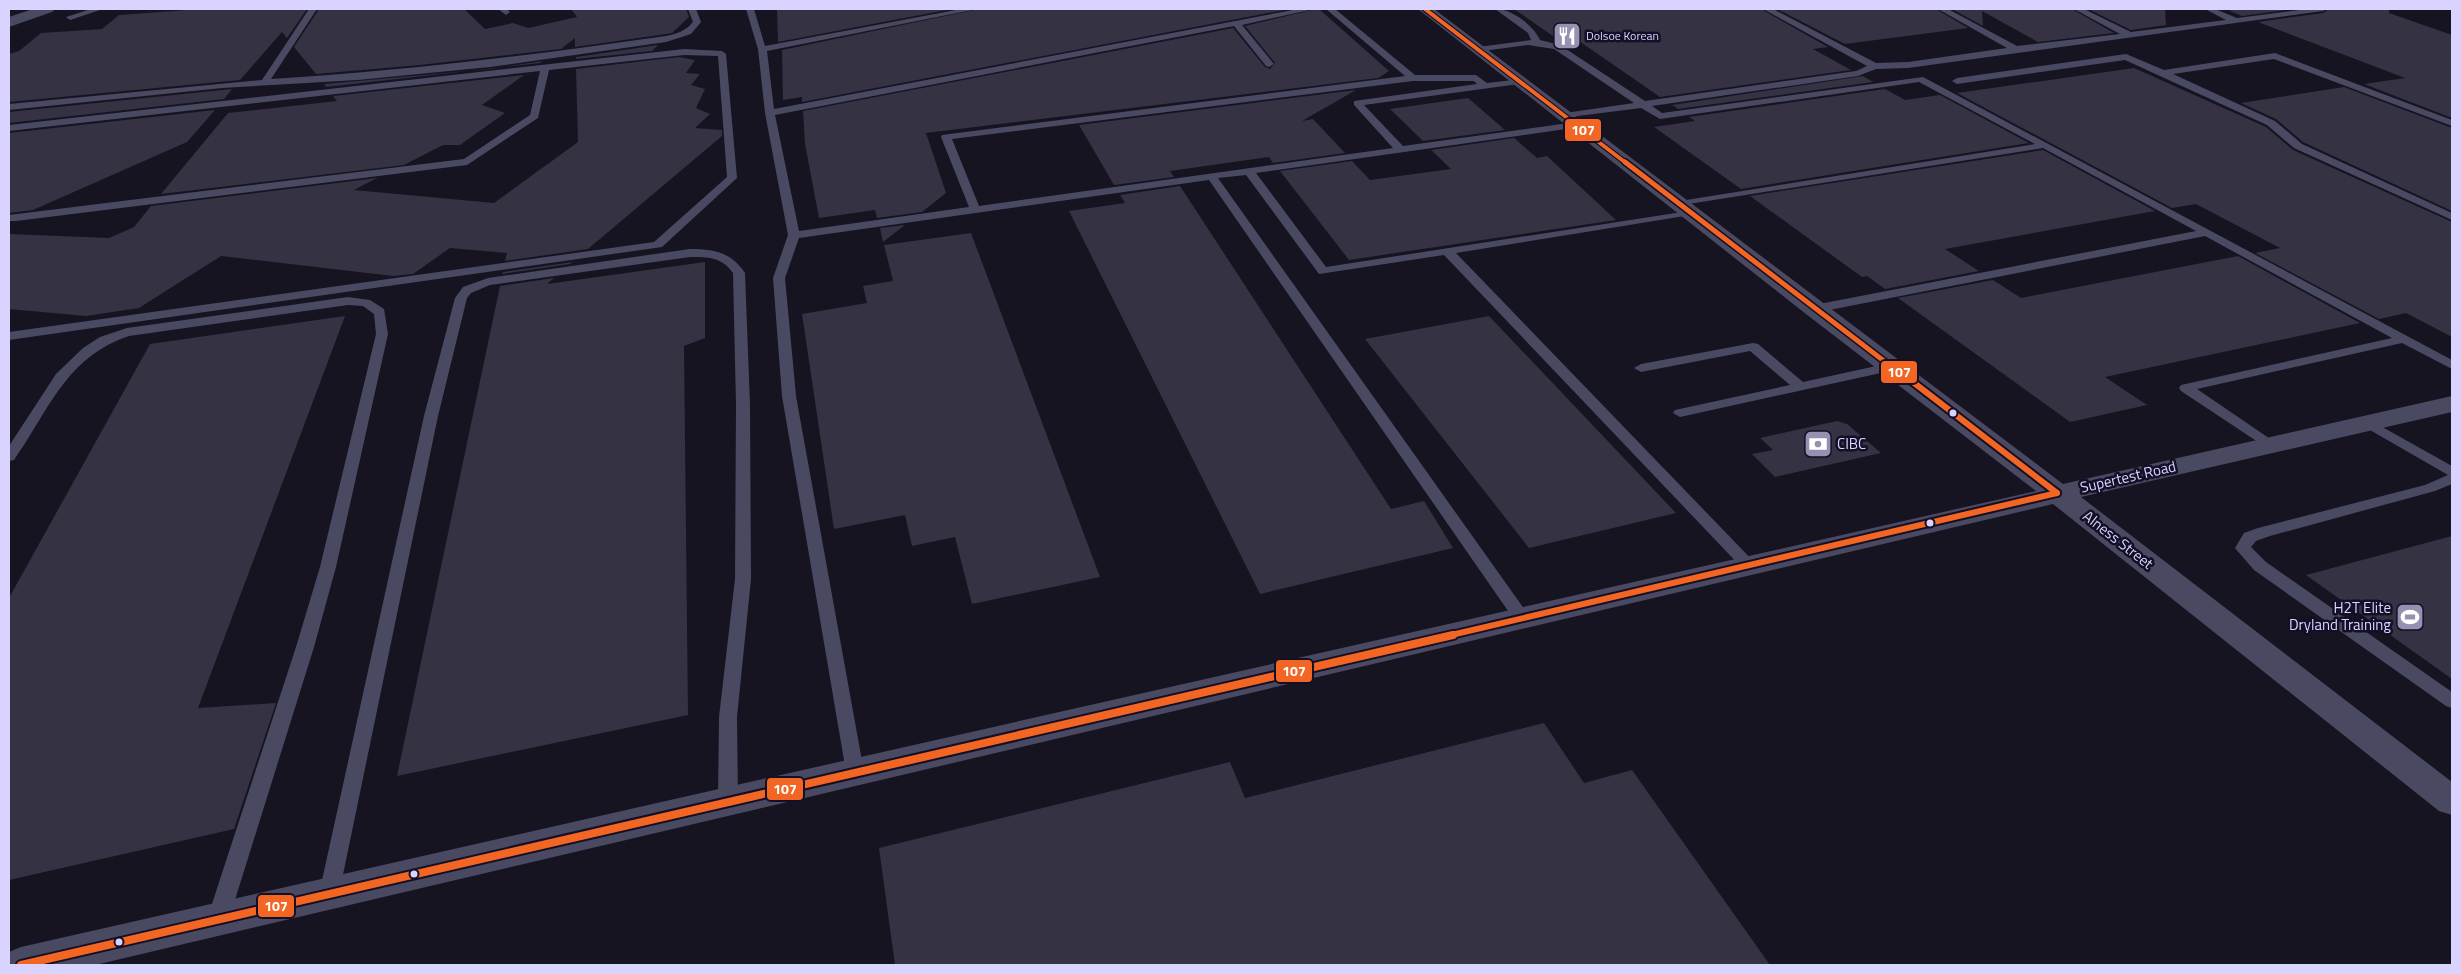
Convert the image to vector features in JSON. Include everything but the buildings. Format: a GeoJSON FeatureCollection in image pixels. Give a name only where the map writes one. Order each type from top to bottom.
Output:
{"type":"FeatureCollection","features":[{"type":"Feature","properties":{"kind":"street"},"geometry":{"type":"LineString","coordinates":[[9,22],[47,9]]}},
{"type":"Feature","properties":{"kind":"street","name":"Alness Street"},"geometry":{"type":"LineString","coordinates":[[1425,9],[1814,309],[2057,493],[2452,801]]}},
{"type":"Feature","properties":{"kind":"street","name":"Supertest Road"},"geometry":{"type":"LineString","coordinates":[[21,965],[1750,566],[2057,493],[2452,404]]}},
{"type":"Feature","properties":{"kind":"lane"},"geometry":{"type":"LineString","coordinates":[[70,18],[98,9]]}},
{"type":"Feature","properties":{"kind":"lane"},"geometry":{"type":"LineString","coordinates":[[265,82],[313,9]]}},
{"type":"Feature","properties":{"kind":"lane"},"geometry":{"type":"LineString","coordinates":[[9,107],[265,82],[358,77],[490,64],[666,39],[680,36],[695,26],[697,22],[692,9]]}},
{"type":"Feature","properties":{"kind":"lane"},"geometry":{"type":"LineString","coordinates":[[750,9],[762,49],[770,113],[794,236],[779,278],[788,396],[855,772]]}},
{"type":"Feature","properties":{"kind":"lane"},"geometry":{"type":"LineString","coordinates":[[762,49],[973,9]]}},
{"type":"Feature","properties":{"kind":"lane"},"geometry":{"type":"LineString","coordinates":[[770,113],[1310,9]]}},
{"type":"Feature","properties":{"kind":"lane"},"geometry":{"type":"LineString","coordinates":[[1330,9],[1413,78]]}},
{"type":"Feature","properties":{"kind":"lane"},"geometry":{"type":"LineString","coordinates":[[1499,9],[1532,32],[1536,42]]}},
{"type":"Feature","properties":{"kind":"lane"},"geometry":{"type":"LineString","coordinates":[[1767,9],[1874,66]]}},
{"type":"Feature","properties":{"kind":"lane"},"geometry":{"type":"LineString","coordinates":[[1942,9],[2016,49]]}},
{"type":"Feature","properties":{"kind":"lane"},"geometry":{"type":"LineString","coordinates":[[2078,9],[2130,35]]}},
{"type":"Feature","properties":{"kind":"lane"},"geometry":{"type":"LineString","coordinates":[[2209,9],[2236,20]]}},
{"type":"Feature","properties":{"kind":"lane"},"geometry":{"type":"LineString","coordinates":[[794,236],[1401,150],[1570,120],[1643,104],[1858,72],[1874,66],[1908,65],[2323,9]]}},
{"type":"Feature","properties":{"kind":"lane"},"geometry":{"type":"LineString","coordinates":[[1236,23],[1270,64]]}},
{"type":"Feature","properties":{"kind":"lane"},"geometry":{"type":"LineString","coordinates":[[1478,50],[1536,42],[1557,47],[1660,116],[1920,78],[2452,365]]}},
{"type":"Feature","properties":{"kind":"lane"},"geometry":{"type":"LineString","coordinates":[[9,128],[684,52],[722,54],[732,178],[658,245],[9,336]]}},
{"type":"Feature","properties":{"kind":"lane"},"geometry":{"type":"LineString","coordinates":[[2163,73],[2275,56],[2452,123]]}},
{"type":"Feature","properties":{"kind":"lane"},"geometry":{"type":"LineString","coordinates":[[1957,81],[2126,57],[2271,123],[2298,146],[2452,217]]}},
{"type":"Feature","properties":{"kind":"lane"},"geometry":{"type":"LineString","coordinates":[[11,218],[466,162],[535,116],[545,69]]}},
{"type":"Feature","properties":{"kind":"lane"},"geometry":{"type":"LineString","coordinates":[[976,211],[946,137],[1413,78],[1476,78],[1485,86]]}},
{"type":"Feature","properties":{"kind":"lane"},"geometry":{"type":"LineString","coordinates":[[1401,150],[1357,103],[1519,80]]}},
{"type":"Feature","properties":{"kind":"lane"},"geometry":{"type":"LineString","coordinates":[[1250,172],[1323,271],[1448,251],[2045,145]]}},
{"type":"Feature","properties":{"kind":"lane"},"geometry":{"type":"LineString","coordinates":[[1212,177],[1521,618]]}},
{"type":"Feature","properties":{"kind":"lane"},"geometry":{"type":"LineString","coordinates":[[1814,309],[2205,233]]}},
{"type":"Feature","properties":{"kind":"lane"},"geometry":{"type":"LineString","coordinates":[[1448,251],[1750,566]]}},
{"type":"Feature","properties":{"kind":"lane"},"geometry":{"type":"LineString","coordinates":[[329,894],[429,426],[461,298],[467,290],[488,282],[690,253],[722,256],[733,262],[739,273],[743,405],[743,580],[728,717],[728,801]]}},
{"type":"Feature","properties":{"kind":"lane"},"geometry":{"type":"LineString","coordinates":[[9,457],[68,367],[102,341],[128,332],[348,301],[366,303],[380,312],[382,334],[328,567],[305,647],[218,920]]}},
{"type":"Feature","properties":{"kind":"lane"},"geometry":{"type":"LineString","coordinates":[[2272,445],[2186,388],[2404,339]]}},
{"type":"Feature","properties":{"kind":"lane"},"geometry":{"type":"LineString","coordinates":[[1641,368],[1754,346],[1800,386]]}},
{"type":"Feature","properties":{"kind":"lane"},"geometry":{"type":"LineString","coordinates":[[1680,413],[1890,367]]}},
{"type":"Feature","properties":{"kind":"lane"},"geometry":{"type":"LineString","coordinates":[[2368,423],[2452,472]]}},
{"type":"Feature","properties":{"kind":"lane"},"geometry":{"type":"LineString","coordinates":[[2452,479],[2430,488],[2264,532],[2250,538],[2243,548],[2260,566],[2452,701]]}},
{"type":"Feature","properties":{"kind":"transit line","name":"107"},"geometry":{"type":"LineString","coordinates":[[1425,9],[2057,493]]}},
{"type":"Feature","properties":{"kind":"transit line","name":"107"},"geometry":{"type":"LineString","coordinates":[[21,965],[1750,566],[2057,493]]}},
{"type":"Feature","properties":{"kind":"place","name":"Dolsoe Korean"},"geometry":{"type":"Point","coordinates":[1567,36]}},
{"type":"Feature","properties":{"kind":"place","name":"CIBC"},"geometry":{"type":"Point","coordinates":[1818,444]}},
{"type":"Feature","properties":{"kind":"place","name":"H2T Elite Dryland Training"},"geometry":{"type":"Point","coordinates":[2410,617]}}]}
